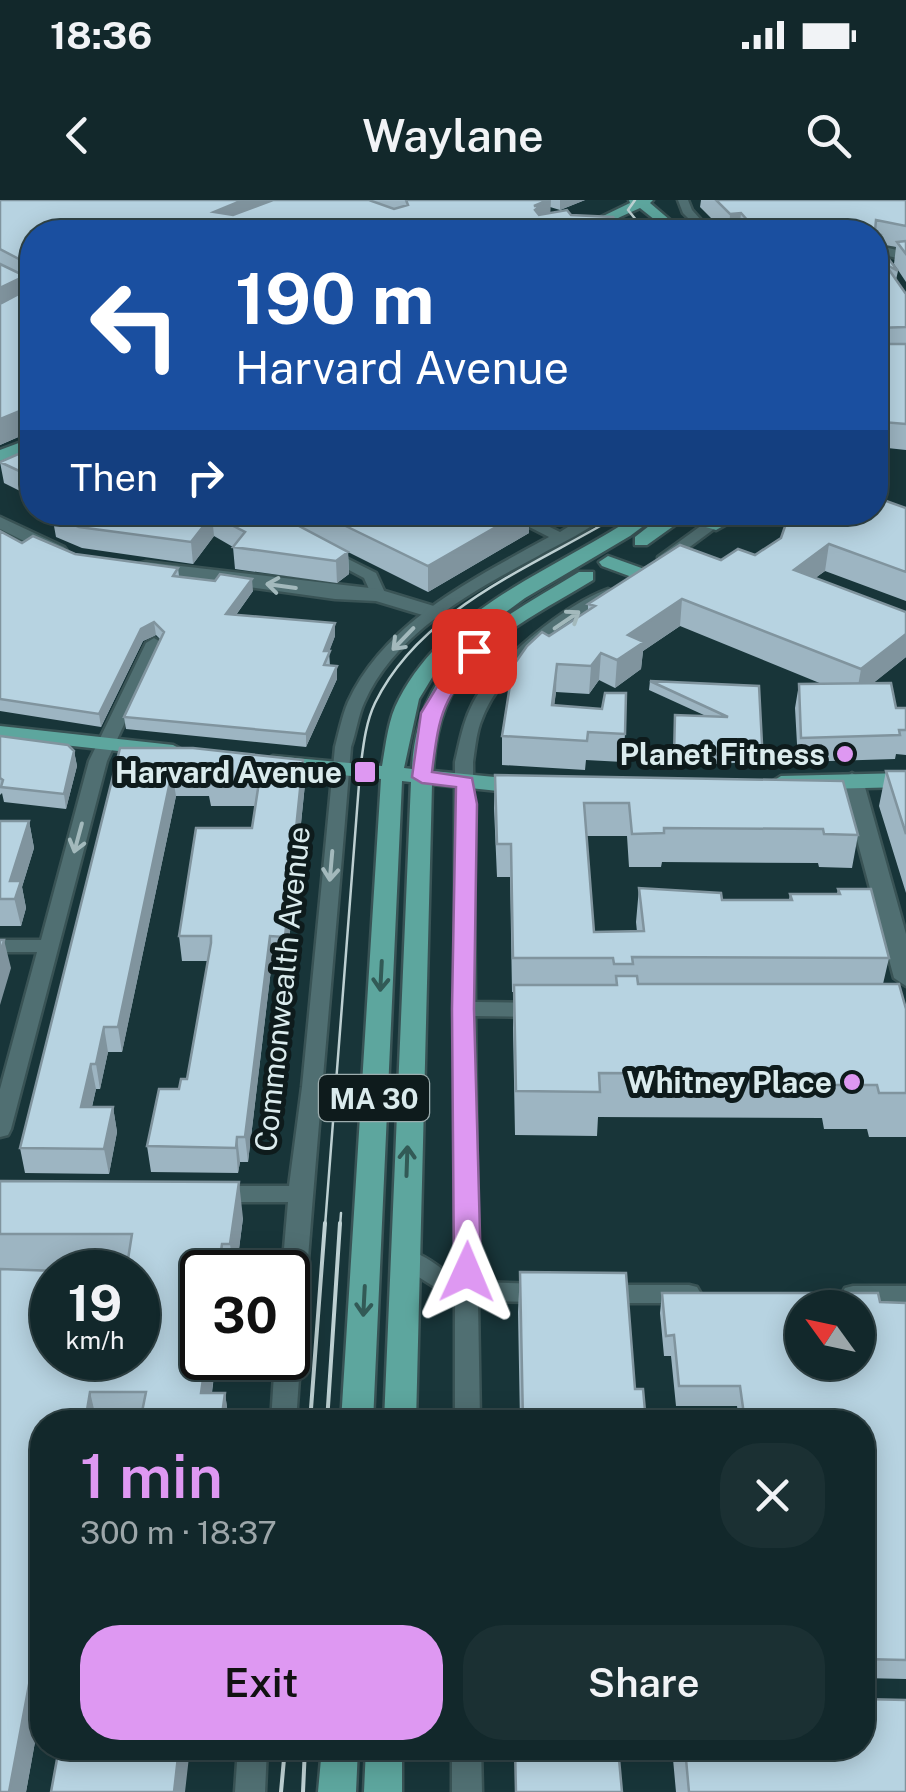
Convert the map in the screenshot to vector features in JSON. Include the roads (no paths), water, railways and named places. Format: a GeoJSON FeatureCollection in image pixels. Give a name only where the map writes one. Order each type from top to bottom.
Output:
{"type":"FeatureCollection","features":[{"type":"Feature","properties":{"kind":"main road"},"geometry":{"type":"LineString","coordinates":[[585,220],[610,200]]}},
{"type":"Feature","properties":{"kind":"main road"},"geometry":{"type":"LineString","coordinates":[[592,220],[641,201]]}},
{"type":"Feature","properties":{"kind":"main road"},"geometry":{"type":"LineString","coordinates":[[598,220],[641,201]]}},
{"type":"Feature","properties":{"kind":"main road"},"geometry":{"type":"LineString","coordinates":[[641,201],[665,220]]}},
{"type":"Feature","properties":{"kind":"main road","name":"MA 30"},"geometry":{"type":"LineString","coordinates":[[357,1410],[397,736],[410,695],[437,658],[475,625],[633,525]]}},
{"type":"Feature","properties":{"kind":"main road","name":"MA 30"},"geometry":{"type":"LineString","coordinates":[[400,1410],[422,777],[430,713],[443,688],[474,651],[662,525]]}},
{"type":"Feature","properties":{"kind":"main road"},"geometry":{"type":"LineString","coordinates":[[608,562],[640,574]]}},
{"type":"Feature","properties":{"kind":"main road"},"geometry":{"type":"LineString","coordinates":[[0,732],[191,754]]}},
{"type":"Feature","properties":{"kind":"main road"},"geometry":{"type":"LineString","coordinates":[[258,760],[546,788]]}},
{"type":"Feature","properties":{"kind":"main road"},"geometry":{"type":"LineString","coordinates":[[760,784],[906,780]]}},
{"type":"Feature","properties":{"kind":"main road"},"geometry":{"type":"LineString","coordinates":[[338,1792],[339,1760]]}},
{"type":"Feature","properties":{"kind":"main road"},"geometry":{"type":"LineString","coordinates":[[383,1792],[384,1760]]}},
{"type":"Feature","properties":{"kind":"street"},"geometry":{"type":"LineString","coordinates":[[613,216],[616,220]]}},
{"type":"Feature","properties":{"kind":"street"},"geometry":{"type":"LineString","coordinates":[[0,522],[77,557]]}},
{"type":"Feature","properties":{"kind":"street"},"geometry":{"type":"LineString","coordinates":[[274,525],[371,576],[378,595]]}},
{"type":"Feature","properties":{"kind":"street"},"geometry":{"type":"LineString","coordinates":[[535,525],[562,538]]}},
{"type":"Feature","properties":{"kind":"street","name":"Commonwealth Avenue"},"geometry":{"type":"LineString","coordinates":[[284,1410],[340,769],[352,706],[392,650],[432,612],[582,525]]}},
{"type":"Feature","properties":{"kind":"street"},"geometry":{"type":"LineString","coordinates":[[467,1410],[463,1009],[465,782],[472,722],[501,676],[533,643],[714,525]]}},
{"type":"Feature","properties":{"kind":"street"},"geometry":{"type":"LineString","coordinates":[[131,566],[335,593],[378,595],[533,643]]}},
{"type":"Feature","properties":{"kind":"street"},"geometry":{"type":"LineString","coordinates":[[0,1128],[104,744],[154,643]]}},
{"type":"Feature","properties":{"kind":"street"},"geometry":{"type":"LineString","coordinates":[[852,780],[900,933],[906,978]]}},
{"type":"Feature","properties":{"kind":"street"},"geometry":{"type":"LineString","coordinates":[[0,946],[48,946]]}},
{"type":"Feature","properties":{"kind":"street"},"geometry":{"type":"LineString","coordinates":[[463,1009],[563,1010]]}},
{"type":"Feature","properties":{"kind":"street"},"geometry":{"type":"LineString","coordinates":[[198,1194],[301,1194]]}},
{"type":"Feature","properties":{"kind":"street"},"geometry":{"type":"LineString","coordinates":[[406,1258],[444,1286],[467,1293],[708,1294]]}},
{"type":"Feature","properties":{"kind":"street"},"geometry":{"type":"LineString","coordinates":[[875,1295],[906,1295]]}},
{"type":"Feature","properties":{"kind":"street"},"geometry":{"type":"LineString","coordinates":[[250,1792],[253,1760]]}},
{"type":"Feature","properties":{"kind":"street"},"geometry":{"type":"LineString","coordinates":[[466,1760],[467,1792]]}},
{"type":"Feature","properties":{"kind":"tram line"},"geometry":{"type":"LineString","coordinates":[[635,200],[628,210],[636,220]]}},
{"type":"Feature","properties":{"kind":"tram line"},"geometry":{"type":"LineString","coordinates":[[325,1226],[360,771],[375,703],[396,669],[452,614],[601,525]]}},
{"type":"Feature","properties":{"kind":"tram line"},"geometry":{"type":"LineString","coordinates":[[340,1226],[341,1213]]}},
{"type":"Feature","properties":{"kind":"tram line"},"geometry":{"type":"LineString","coordinates":[[311,1410],[325,1223]]}},
{"type":"Feature","properties":{"kind":"tram line"},"geometry":{"type":"LineString","coordinates":[[328,1410],[340,1223]]}},
{"type":"Feature","properties":{"kind":"tram line"},"geometry":{"type":"LineString","coordinates":[[281,1792],[284,1760]]}},
{"type":"Feature","properties":{"kind":"tram line"},"geometry":{"type":"LineString","coordinates":[[303,1792],[304,1760]]}},
{"type":"Feature","properties":{"kind":"place","name":"Planet Fitness"},"geometry":{"type":"Point","coordinates":[845,754]}},
{"type":"Feature","properties":{"kind":"place","name":"Harvard Avenue"},"geometry":{"type":"Point","coordinates":[365,772]}},
{"type":"Feature","properties":{"kind":"place","name":"Whitney Place"},"geometry":{"type":"Point","coordinates":[852,1082]}}]}
